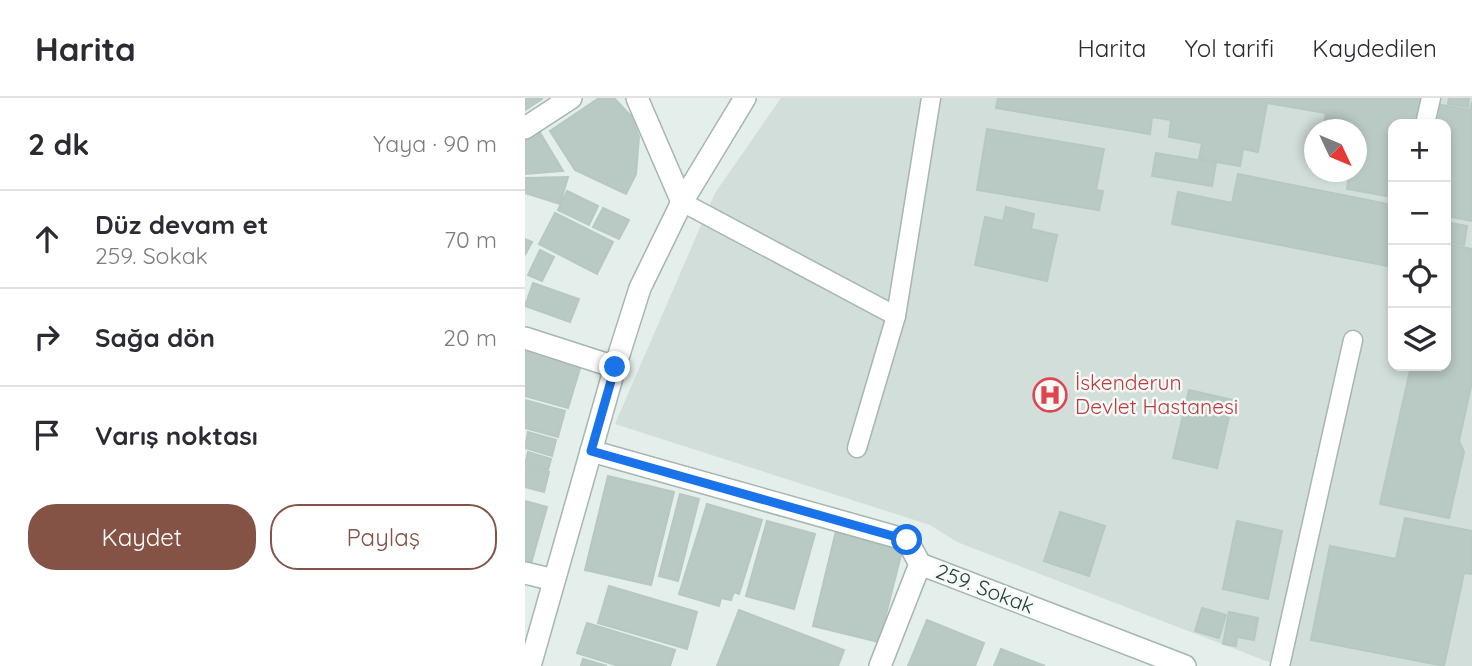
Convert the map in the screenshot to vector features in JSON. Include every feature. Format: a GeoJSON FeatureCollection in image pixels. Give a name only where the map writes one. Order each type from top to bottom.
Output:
{"type":"FeatureCollection","features":[{"type":"Feature","properties":{"kind":"street"},"geometry":{"type":"LineString","coordinates":[[525,128],[571,98]]}},
{"type":"Feature","properties":{"kind":"street"},"geometry":{"type":"LineString","coordinates":[[637,98],[682,202]]}},
{"type":"Feature","properties":{"kind":"street"},"geometry":{"type":"LineString","coordinates":[[530,666],[640,288],[682,202],[740,102]]}},
{"type":"Feature","properties":{"kind":"street"},"geometry":{"type":"LineString","coordinates":[[525,338],[615,367]]}},
{"type":"Feature","properties":{"kind":"street","name":"259. Sokak"},"geometry":{"type":"LineString","coordinates":[[591,451],[907,540],[920,564],[1185,666]]}},
{"type":"Feature","properties":{"kind":"street"},"geometry":{"type":"LineString","coordinates":[[880,666],[920,564]]}},
{"type":"Feature","properties":{"kind":"street"},"geometry":{"type":"LineString","coordinates":[[525,573],[554,580]]}},
{"type":"Feature","properties":{"kind":"lane"},"geometry":{"type":"LineString","coordinates":[[857,448],[896,316],[931,98]]}},
{"type":"Feature","properties":{"kind":"lane"},"geometry":{"type":"LineString","coordinates":[[1426,119],[1431,98]]}},
{"type":"Feature","properties":{"kind":"lane"},"geometry":{"type":"LineString","coordinates":[[682,202],[896,316]]}},
{"type":"Feature","properties":{"kind":"lane"},"geometry":{"type":"LineString","coordinates":[[1280,666],[1353,340]]}},
{"type":"Feature","properties":{"kind":"shaded area","name":"İskenderun Devlet Hastanesi"},"geometry":{"type":"Polygon","coordinates":[[[781,98],[1472,98],[1472,666],[1279,666],[957,542],[930,525],[615,424],[715,193],[781,98]]]}},
{"type":"Feature","properties":{"kind":"building"},"geometry":{"type":"Polygon","coordinates":[[[525,98],[542,98],[542,99],[525,110],[525,98]]]}},
{"type":"Feature","properties":{"kind":"building"},"geometry":{"type":"Polygon","coordinates":[[[599,98],[614,98],[631,116],[639,137],[636,174],[626,194],[575,170],[550,131],[599,98]]]}},
{"type":"Feature","properties":{"kind":"building"},"geometry":{"type":"Polygon","coordinates":[[[998,98],[1422,98],[1418,119],[1388,119],[1387,196],[1347,189],[1348,182],[1367,182],[1367,119],[1325,119],[1326,113],[1267,103],[1258,152],[1243,149],[1240,166],[1199,159],[1202,143],[1169,137],[1171,120],[1152,117],[1150,134],[996,108],[998,98]]]}},
{"type":"Feature","properties":{"kind":"building"},"geometry":{"type":"Polygon","coordinates":[[[1449,98],[1469,98],[1468,107],[1448,104],[1449,98]]]}},
{"type":"Feature","properties":{"kind":"building"},"geometry":{"type":"Polygon","coordinates":[[[1472,102],[1472,221],[1451,217],[1451,119],[1438,119],[1441,105],[1470,110],[1472,102]]]}},
{"type":"Feature","properties":{"kind":"building"},"geometry":{"type":"Polygon","coordinates":[[[987,129],[1104,149],[1096,190],[1103,191],[1099,210],[977,190],[987,129]]]}},
{"type":"Feature","properties":{"kind":"building"},"geometry":{"type":"Polygon","coordinates":[[[539,131],[563,171],[525,174],[525,141],[539,131]]]}},
{"type":"Feature","properties":{"kind":"building"},"geometry":{"type":"Polygon","coordinates":[[[1156,153],[1216,163],[1212,186],[1152,176],[1156,153]]]}},
{"type":"Feature","properties":{"kind":"building"},"geometry":{"type":"Polygon","coordinates":[[[1238,174],[1388,204],[1388,266],[1172,224],[1178,192],[1232,203],[1238,174]]]}},
{"type":"Feature","properties":{"kind":"building"},"geometry":{"type":"Polygon","coordinates":[[[568,177],[560,204],[525,193],[525,178],[568,177]]]}},
{"type":"Feature","properties":{"kind":"building"},"geometry":{"type":"Polygon","coordinates":[[[567,191],[598,206],[589,225],[558,210],[567,191]]]}},
{"type":"Feature","properties":{"kind":"building"},"geometry":{"type":"Polygon","coordinates":[[[1006,207],[1034,214],[1031,229],[1057,235],[1047,281],[975,265],[985,217],[1003,221],[1006,207]]]}},
{"type":"Feature","properties":{"kind":"building"},"geometry":{"type":"Polygon","coordinates":[[[603,208],[629,220],[619,239],[593,227],[603,208]]]}},
{"type":"Feature","properties":{"kind":"building"},"geometry":{"type":"Polygon","coordinates":[[[555,213],[613,242],[597,274],[539,244],[555,213]]]}},
{"type":"Feature","properties":{"kind":"building"},"geometry":{"type":"Polygon","coordinates":[[[1451,223],[1467,226],[1464,245],[1451,243],[1451,223]]]}},
{"type":"Feature","properties":{"kind":"building"},"geometry":{"type":"Polygon","coordinates":[[[525,239],[532,242],[525,255],[525,239]]]}},
{"type":"Feature","properties":{"kind":"building"},"geometry":{"type":"Polygon","coordinates":[[[1451,245],[1472,249],[1472,382],[1459,441],[1464,452],[1449,518],[1380,504],[1410,371],[1451,371],[1451,245]]]}},
{"type":"Feature","properties":{"kind":"building"},"geometry":{"type":"Polygon","coordinates":[[[540,250],[554,257],[542,281],[528,275],[540,250]]]}},
{"type":"Feature","properties":{"kind":"building"},"geometry":{"type":"Polygon","coordinates":[[[533,283],[579,299],[570,322],[525,306],[533,283]]]}},
{"type":"Feature","properties":{"kind":"building"},"geometry":{"type":"Polygon","coordinates":[[[525,348],[581,365],[568,408],[525,396],[525,348]]]}},
{"type":"Feature","properties":{"kind":"building"},"geometry":{"type":"Polygon","coordinates":[[[1189,390],[1233,400],[1217,468],[1173,458],[1189,390]]]}},
{"type":"Feature","properties":{"kind":"building"},"geometry":{"type":"Polygon","coordinates":[[[525,400],[565,411],[558,437],[525,428],[525,400]]]}},
{"type":"Feature","properties":{"kind":"building"},"geometry":{"type":"Polygon","coordinates":[[[528,432],[556,440],[552,456],[525,448],[528,432]]]}},
{"type":"Feature","properties":{"kind":"building"},"geometry":{"type":"Polygon","coordinates":[[[528,452],[551,459],[548,470],[525,464],[528,452]]]}},
{"type":"Feature","properties":{"kind":"building"},"geometry":{"type":"Polygon","coordinates":[[[525,466],[549,472],[544,492],[525,487],[525,466]]]}},
{"type":"Feature","properties":{"kind":"building"},"geometry":{"type":"Polygon","coordinates":[[[608,476],[674,492],[651,585],[585,570],[608,476]]]}},
{"type":"Feature","properties":{"kind":"building"},"geometry":{"type":"Polygon","coordinates":[[[680,494],[699,499],[678,581],[659,576],[680,494]]]}},
{"type":"Feature","properties":{"kind":"building"},"geometry":{"type":"Polygon","coordinates":[[[525,501],[547,507],[530,567],[525,566],[525,501]]]}},
{"type":"Feature","properties":{"kind":"building"},"geometry":{"type":"Polygon","coordinates":[[[707,504],[762,520],[739,594],[734,592],[731,600],[721,598],[719,606],[679,594],[707,504]]]}},
{"type":"Feature","properties":{"kind":"building"},"geometry":{"type":"Polygon","coordinates":[[[1060,512],[1105,526],[1089,576],[1044,561],[1060,512]]]}},
{"type":"Feature","properties":{"kind":"building"},"geometry":{"type":"Polygon","coordinates":[[[1405,518],[1472,531],[1472,574],[1464,573],[1444,666],[1311,640],[1330,546],[1396,559],[1405,518]]]}},
{"type":"Feature","properties":{"kind":"building"},"geometry":{"type":"Polygon","coordinates":[[[767,521],[815,534],[794,609],[746,596],[767,521]]]}},
{"type":"Feature","properties":{"kind":"building"},"geometry":{"type":"Polygon","coordinates":[[[1237,521],[1282,531],[1268,599],[1223,589],[1237,521]]]}},
{"type":"Feature","properties":{"kind":"building"},"geometry":{"type":"Polygon","coordinates":[[[836,531],[903,547],[879,642],[813,626],[836,531]]]}},
{"type":"Feature","properties":{"kind":"building"},"geometry":{"type":"Polygon","coordinates":[[[609,586],[697,612],[687,649],[598,623],[609,586]]]}},
{"type":"Feature","properties":{"kind":"building"},"geometry":{"type":"Polygon","coordinates":[[[1202,608],[1226,615],[1219,638],[1195,631],[1202,608]]]}},
{"type":"Feature","properties":{"kind":"building"},"geometry":{"type":"Polygon","coordinates":[[[739,610],[844,650],[838,666],[717,666],[739,610]]]}},
{"type":"Feature","properties":{"kind":"building"},"geometry":{"type":"Polygon","coordinates":[[[1229,612],[1258,618],[1254,640],[1237,637],[1236,646],[1223,644],[1229,612]]]}},
{"type":"Feature","properties":{"kind":"building"},"geometry":{"type":"Polygon","coordinates":[[[927,620],[984,643],[975,666],[908,666],[927,620]]]}},
{"type":"Feature","properties":{"kind":"building"},"geometry":{"type":"Polygon","coordinates":[[[587,623],[675,650],[670,666],[619,666],[577,653],[587,623]]]}},
{"type":"Feature","properties":{"kind":"building"},"geometry":{"type":"Polygon","coordinates":[[[1001,649],[1045,666],[994,666],[1001,649]]]}},
{"type":"Feature","properties":{"kind":"building"},"geometry":{"type":"Polygon","coordinates":[[[583,659],[607,666],[581,666],[583,659]]]}},
{"type":"Feature","properties":{"kind":"place","name":"İskenderun Devlet Hastanesi"},"geometry":{"type":"Point","coordinates":[1050,395]}},
{"type":"Feature","properties":{"kind":"route"},"geometry":{"type":"LineString","coordinates":[[615,367],[591,451],[907,540]]}}]}
